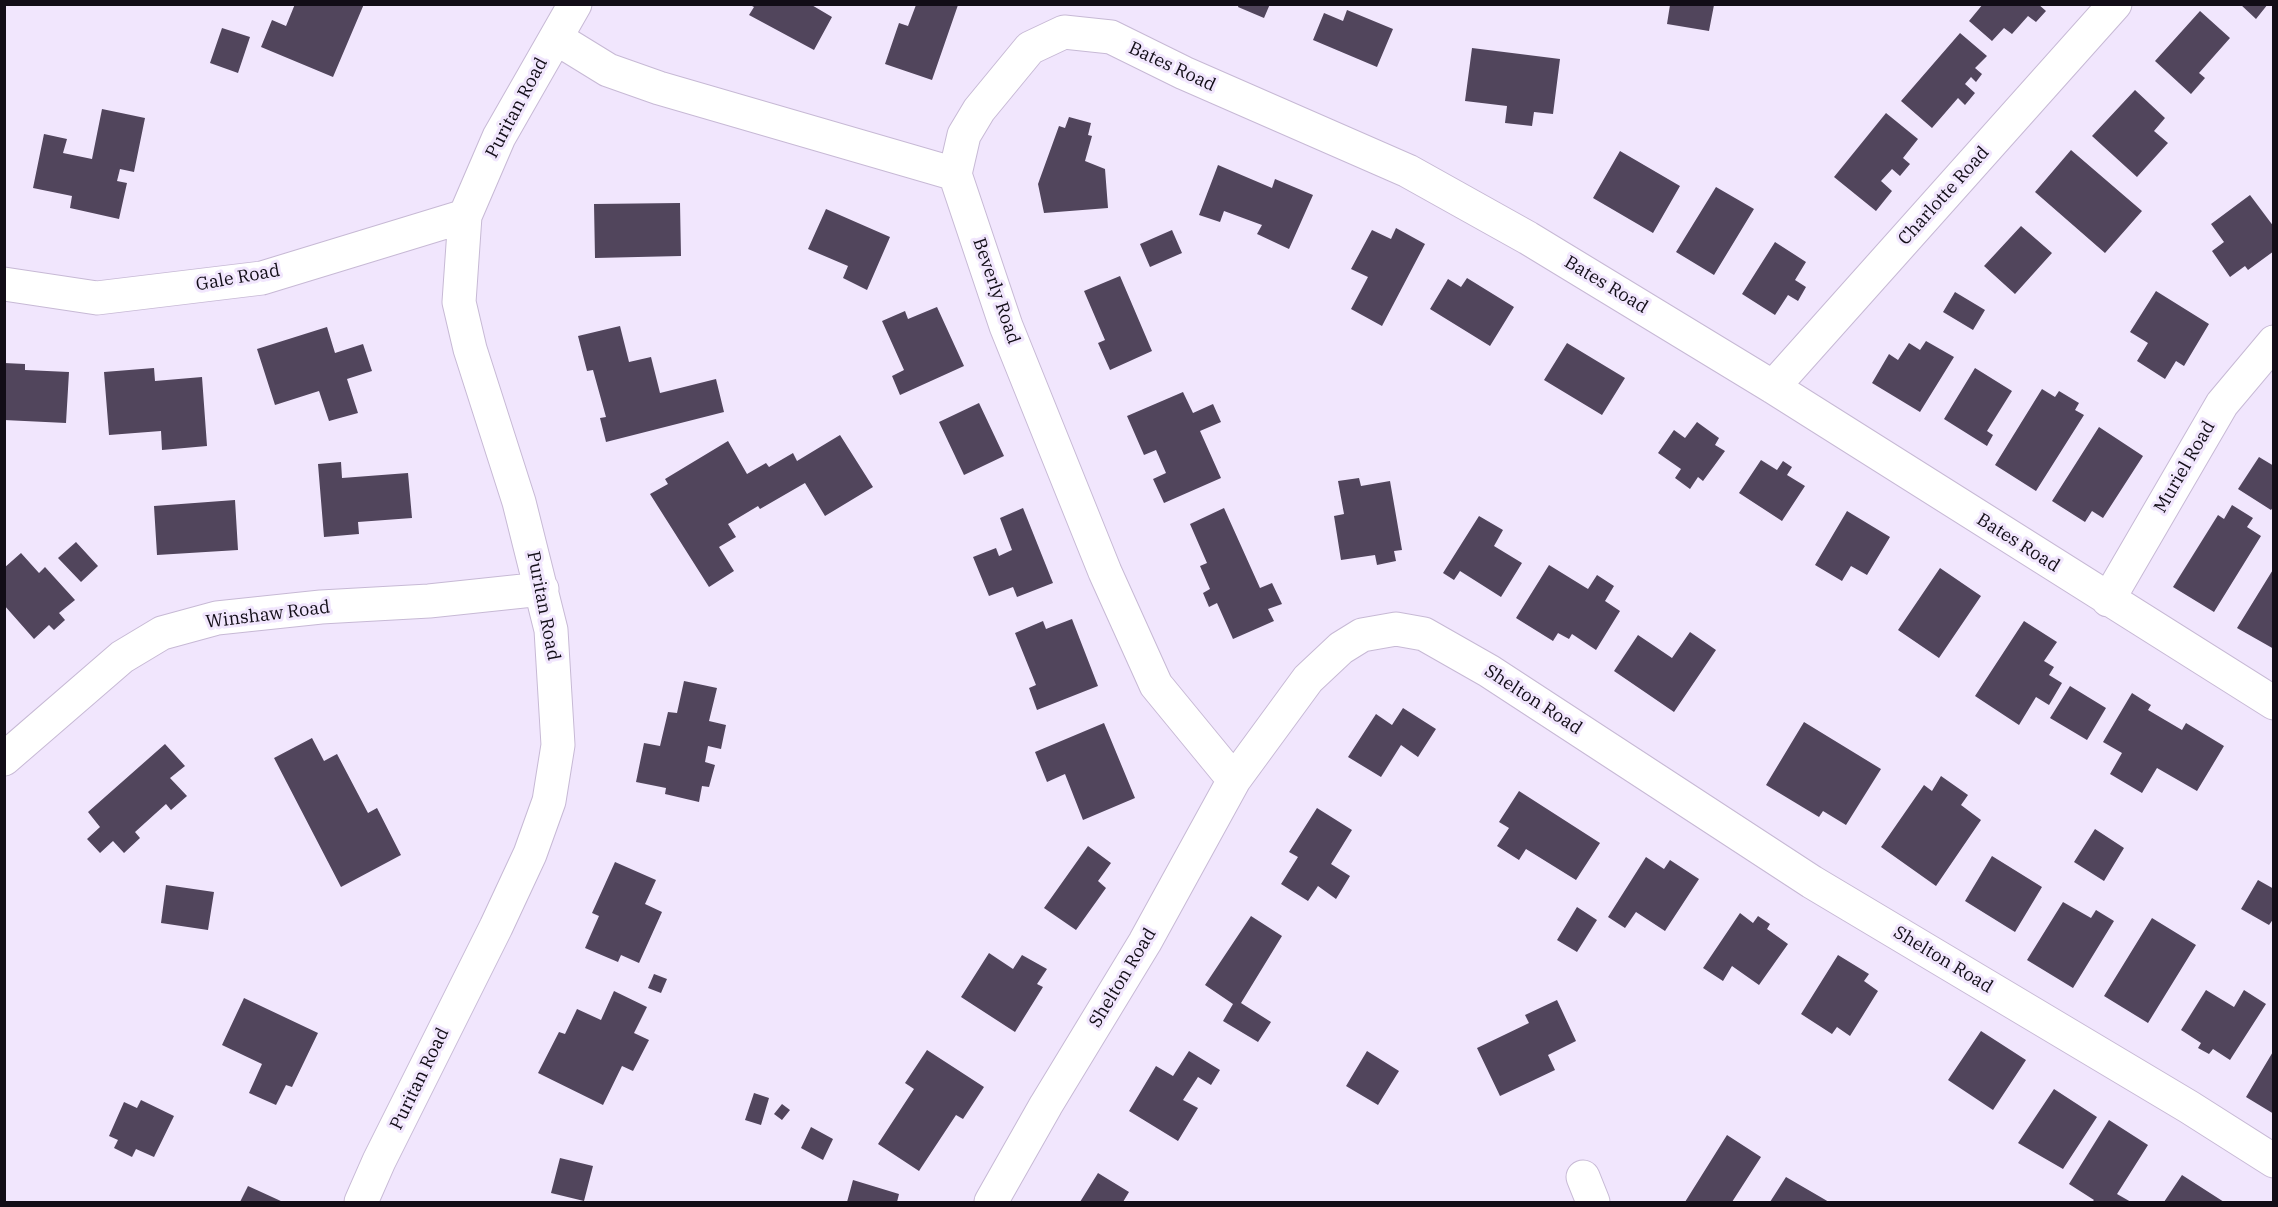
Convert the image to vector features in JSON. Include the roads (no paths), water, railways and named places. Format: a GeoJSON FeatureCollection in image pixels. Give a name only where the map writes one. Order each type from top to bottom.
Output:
{"type":"FeatureCollection","features":[{"type":"Feature","properties":{"kind":"street","name":"Puritan Road"},"geometry":{"type":"LineString","coordinates":[[361,1203],[379,1161],[496,927],[530,854],[549,801],[558,745],[555,664],[542,589],[519,502],[470,350],[459,302],[465,216],[499,137],[574,4]]}},
{"type":"Feature","properties":{"kind":"street","name":"Charlotte Road"},"geometry":{"type":"LineString","coordinates":[[1773,387],[2115,4]]}},
{"type":"Feature","properties":{"kind":"street","name":"Bates Road"},"geometry":{"type":"LineString","coordinates":[[955,174],[964,135],[980,110],[1030,48],[1064,32],[1111,37],[1184,73],[1408,171],[1528,238],[1773,387],[2274,703]]}},
{"type":"Feature","properties":{"kind":"street"},"geometry":{"type":"LineString","coordinates":[[556,38],[608,70],[658,88],[955,174]]}},
{"type":"Feature","properties":{"kind":"street","name":"Beverly Road"},"geometry":{"type":"LineString","coordinates":[[955,174],[1006,326],[1106,572],[1156,685],[1233,780]]}},
{"type":"Feature","properties":{"kind":"street","name":"Gale Road"},"geometry":{"type":"LineString","coordinates":[[4,284],[97,298],[262,278],[465,216]]}},
{"type":"Feature","properties":{"kind":"street","name":"Muriel Road"},"geometry":{"type":"LineString","coordinates":[[2108,600],[2222,404],[2274,342]]}},
{"type":"Feature","properties":{"kind":"street","name":"Winshaw Road"},"geometry":{"type":"LineString","coordinates":[[4,759],[122,657],[162,633],[217,618],[321,607],[429,601],[542,589]]}},
{"type":"Feature","properties":{"kind":"street","name":"Shelton Road"},"geometry":{"type":"LineString","coordinates":[[991,1203],[1046,1105],[1145,942],[1233,780],[1308,679],[1341,648],[1362,635],[1396,629],[1424,634],[1489,671],[1812,882],[2189,1107],[2274,1161]]}}]}
